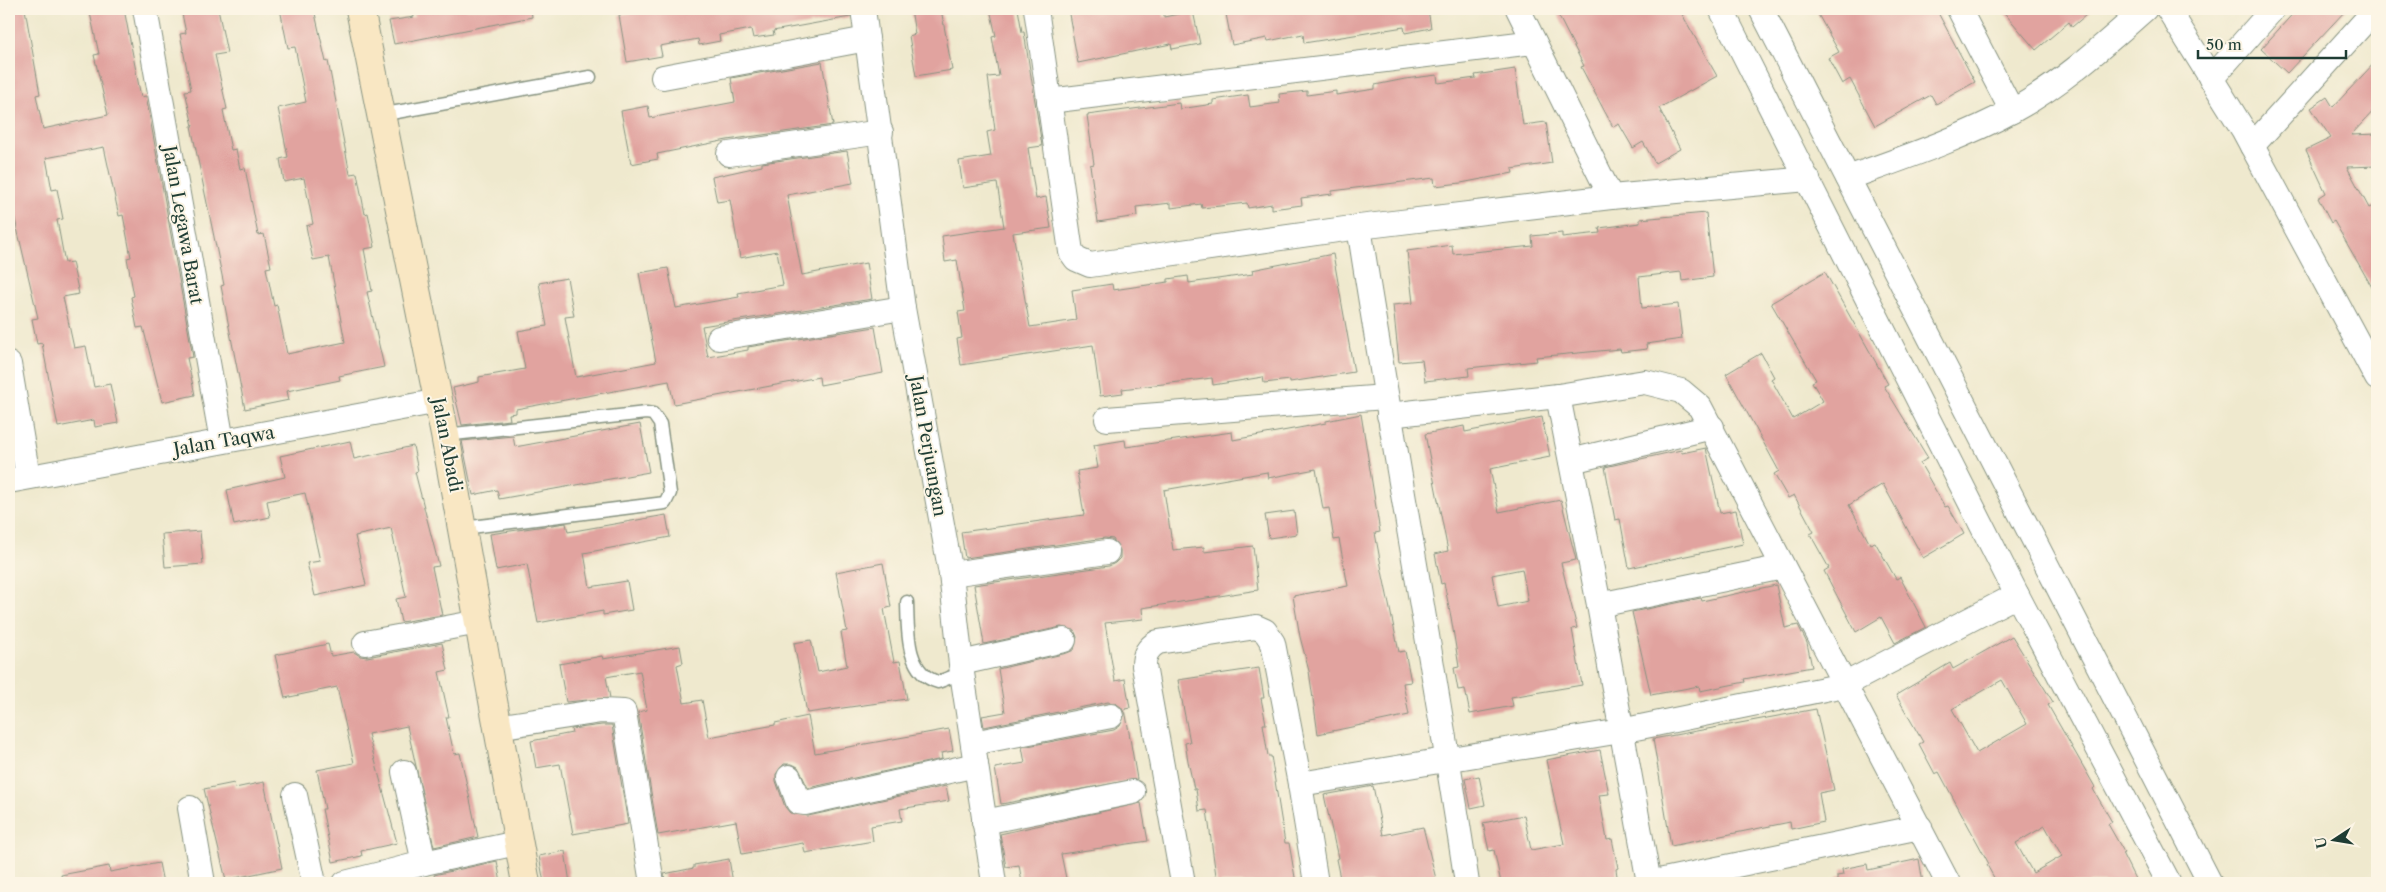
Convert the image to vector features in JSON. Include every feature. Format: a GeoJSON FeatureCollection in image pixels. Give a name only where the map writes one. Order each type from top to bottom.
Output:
{"type":"FeatureCollection","features":[{"type":"Feature","properties":{"kind":"street","name":"Jalan Legawa Barat"},"geometry":{"type":"LineString","coordinates":[[145,9],[222,441]]}},
{"type":"Feature","properties":{"kind":"street","name":"Jalan Abadi"},"geometry":{"type":"LineString","coordinates":[[360,9],[463,528],[517,843],[526,883]]}},
{"type":"Feature","properties":{"kind":"street","name":"Jalan Perjuangan"},"geometry":{"type":"LineString","coordinates":[[863,9],[881,132],[903,308],[951,574],[962,668],[994,883]]}},
{"type":"Feature","properties":{"kind":"street"},"geometry":{"type":"LineString","coordinates":[[1036,9],[1071,252],[1083,263],[1100,264],[1359,227],[1610,197],[1808,179]]}},
{"type":"Feature","properties":{"kind":"street"},"geometry":{"type":"LineString","coordinates":[[1518,9],[1610,197]]}},
{"type":"Feature","properties":{"kind":"street"},"geometry":{"type":"LineString","coordinates":[[1721,9],[1892,344],[2017,595],[2169,883]]}},
{"type":"Feature","properties":{"kind":"street"},"geometry":{"type":"LineString","coordinates":[[1959,9],[2012,111]]}},
{"type":"Feature","properties":{"kind":"street"},"geometry":{"type":"LineString","coordinates":[[1848,178],[1934,146],[2012,111],[2071,73],[2145,9]]}},
{"type":"Feature","properties":{"kind":"street"},"geometry":{"type":"LineString","coordinates":[[2168,9],[2252,146],[2377,378]]}},
{"type":"Feature","properties":{"kind":"street"},"geometry":{"type":"LineString","coordinates":[[2211,79],[2273,9]]}},
{"type":"Feature","properties":{"kind":"street"},"geometry":{"type":"LineString","coordinates":[[2252,146],[2376,9]]}},
{"type":"Feature","properties":{"kind":"street"},"geometry":{"type":"LineString","coordinates":[[1733,33],[1763,13],[2210,883]]}},
{"type":"Feature","properties":{"kind":"street"},"geometry":{"type":"LineString","coordinates":[[662,77],[867,39]]}},
{"type":"Feature","properties":{"kind":"street"},"geometry":{"type":"LineString","coordinates":[[1049,101],[1534,42]]}},
{"type":"Feature","properties":{"kind":"street"},"geometry":{"type":"LineString","coordinates":[[730,154],[881,132]]}},
{"type":"Feature","properties":{"kind":"street"},"geometry":{"type":"LineString","coordinates":[[1359,227],[1467,883]]}},
{"type":"Feature","properties":{"kind":"street"},"geometry":{"type":"LineString","coordinates":[[719,338],[903,308]]}},
{"type":"Feature","properties":{"kind":"street"},"geometry":{"type":"LineString","coordinates":[[1892,344],[1922,325]]}},
{"type":"Feature","properties":{"kind":"street"},"geometry":{"type":"LineString","coordinates":[[9,364],[18,479]]}},
{"type":"Feature","properties":{"kind":"street"},"geometry":{"type":"LineString","coordinates":[[1107,419],[1558,396],[1644,382],[1680,391],[1700,408],[1712,428],[1948,883]]}},
{"type":"Feature","properties":{"kind":"street"},"geometry":{"type":"LineString","coordinates":[[1558,396],[1599,605],[1649,883],[1920,827]]}},
{"type":"Feature","properties":{"kind":"street","name":"Jalan Taqwa"},"geometry":{"type":"LineString","coordinates":[[18,479],[438,401]]}},
{"type":"Feature","properties":{"kind":"street"},"geometry":{"type":"LineString","coordinates":[[1571,461],[1712,428]]}},
{"type":"Feature","properties":{"kind":"street"},"geometry":{"type":"LineString","coordinates":[[951,574],[1107,552]]}},
{"type":"Feature","properties":{"kind":"street"},"geometry":{"type":"LineString","coordinates":[[1599,605],[1783,568]]}},
{"type":"Feature","properties":{"kind":"street"},"geometry":{"type":"LineString","coordinates":[[1300,784],[1621,731],[1844,685],[2017,595]]}},
{"type":"Feature","properties":{"kind":"street"},"geometry":{"type":"LineString","coordinates":[[365,642],[479,622]]}},
{"type":"Feature","properties":{"kind":"street"},"geometry":{"type":"LineString","coordinates":[[1183,883],[1144,658],[1150,647],[1158,642],[1252,628],[1265,631],[1273,643],[1300,784],[1316,883]]}},
{"type":"Feature","properties":{"kind":"street"},"geometry":{"type":"LineString","coordinates":[[962,668],[1064,640]]}},
{"type":"Feature","properties":{"kind":"street"},"geometry":{"type":"LineString","coordinates":[[497,727],[601,711],[624,712],[652,883]]}},
{"type":"Feature","properties":{"kind":"street"},"geometry":{"type":"LineString","coordinates":[[790,777],[798,802],[805,803],[1111,716]]}},
{"type":"Feature","properties":{"kind":"street"},"geometry":{"type":"LineString","coordinates":[[404,772],[424,863]]}},
{"type":"Feature","properties":{"kind":"street"},"geometry":{"type":"LineString","coordinates":[[984,822],[1133,792]]}},
{"type":"Feature","properties":{"kind":"street"},"geometry":{"type":"LineString","coordinates":[[295,795],[314,883]]}},
{"type":"Feature","properties":{"kind":"street"},"geometry":{"type":"LineString","coordinates":[[190,808],[203,883]]}},
{"type":"Feature","properties":{"kind":"street"},"geometry":{"type":"LineString","coordinates":[[345,883],[424,863],[517,843]]}},
{"type":"Feature","properties":{"kind":"lane"},"geometry":{"type":"LineString","coordinates":[[380,115],[590,77]]}},
{"type":"Feature","properties":{"kind":"lane"},"geometry":{"type":"LineString","coordinates":[[445,435],[646,413],[652,414],[660,424],[670,493],[665,503],[463,528]]}},
{"type":"Feature","properties":{"kind":"lane"},"geometry":{"type":"LineString","coordinates":[[907,602],[909,638],[914,660],[925,676],[938,682],[962,668]]}},
{"type":"Feature","properties":{"kind":"building"},"geometry":{"type":"Polygon","coordinates":[[[9,9],[25,9],[40,94],[36,95],[43,129],[108,115],[94,55],[99,54],[90,13],[124,9],[141,97],[146,96],[193,357],[187,358],[195,395],[162,402],[143,327],[137,328],[131,297],[134,296],[127,258],[131,257],[123,215],[119,216],[104,147],[46,158],[52,190],[57,189],[63,219],[57,220],[65,263],[72,262],[79,294],[63,297],[74,348],[86,346],[94,387],[110,384],[118,423],[95,427],[94,420],[58,427],[42,343],[37,344],[32,319],[38,318],[10,198],[15,197],[9,167],[12,166],[9,150],[9,9]]]}},
{"type":"Feature","properties":{"kind":"building"},"geometry":{"type":"Polygon","coordinates":[[[181,9],[218,9],[227,53],[215,55],[227,109],[223,110],[231,150],[236,149],[240,169],[245,168],[258,235],[264,234],[271,267],[266,268],[274,306],[277,305],[287,354],[345,342],[329,257],[313,260],[306,226],[313,224],[304,178],[284,182],[280,159],[288,157],[278,108],[306,102],[295,47],[288,48],[280,9],[314,9],[326,62],[328,61],[350,174],[357,173],[365,214],[368,213],[375,247],[364,249],[372,291],[367,292],[384,367],[339,376],[340,380],[287,391],[289,400],[245,409],[221,286],[224,285],[185,91],[191,90],[180,34],[186,33],[181,9]]]}},
{"type":"Feature","properties":{"kind":"building"},"geometry":{"type":"Polygon","coordinates":[[[427,9],[531,9],[532,17],[394,44],[389,21],[414,17],[413,11],[427,9]]]}},
{"type":"Feature","properties":{"kind":"building"},"geometry":{"type":"Polygon","coordinates":[[[654,9],[850,9],[850,17],[773,31],[774,35],[753,38],[751,29],[719,35],[720,41],[699,45],[698,39],[660,46],[662,56],[627,62],[619,15],[654,9]]]}},
{"type":"Feature","properties":{"kind":"building"},"geometry":{"type":"Polygon","coordinates":[[[911,9],[941,9],[952,70],[916,76],[909,36],[915,34],[911,9]]]}},
{"type":"Feature","properties":{"kind":"building"},"geometry":{"type":"Polygon","coordinates":[[[990,9],[1018,9],[1022,32],[1024,32],[1042,146],[1028,148],[1036,199],[1046,197],[1051,228],[1013,233],[1030,327],[1076,320],[1072,290],[1112,284],[1113,290],[1168,282],[1168,279],[1188,276],[1189,283],[1253,274],[1252,270],[1333,254],[1354,372],[1290,382],[1290,380],[1264,383],[1263,377],[1213,385],[1212,378],[1122,389],[1123,393],[1100,396],[1093,345],[961,365],[957,339],[962,338],[958,312],[965,311],[957,260],[945,262],[942,236],[1004,227],[997,183],[963,188],[959,161],[991,156],[987,132],[995,130],[988,77],[999,76],[992,37],[996,36],[990,9]]]}},
{"type":"Feature","properties":{"kind":"building"},"geometry":{"type":"Polygon","coordinates":[[[1068,9],[1164,9],[1164,17],[1193,11],[1200,44],[1172,49],[1171,44],[1078,63],[1068,9]]]}},
{"type":"Feature","properties":{"kind":"building"},"geometry":{"type":"Polygon","coordinates":[[[1225,9],[1428,9],[1431,28],[1405,33],[1404,27],[1304,43],[1303,34],[1268,41],[1267,38],[1232,45],[1225,9]]]}},
{"type":"Feature","properties":{"kind":"building"},"geometry":{"type":"Polygon","coordinates":[[[1555,9],[1679,9],[1717,76],[1659,108],[1680,149],[1655,163],[1643,142],[1633,148],[1619,124],[1613,127],[1581,67],[1584,66],[1555,9]]]}},
{"type":"Feature","properties":{"kind":"building"},"geometry":{"type":"Polygon","coordinates":[[[1815,9],[1936,9],[1975,82],[1936,104],[1931,95],[1875,126],[1850,79],[1842,84],[1828,58],[1839,52],[1815,9]]]}},
{"type":"Feature","properties":{"kind":"building"},"geometry":{"type":"Polygon","coordinates":[[[2001,9],[2093,9],[2072,27],[2069,22],[2036,50],[2001,9]]]}},
{"type":"Feature","properties":{"kind":"building"},"geometry":{"type":"Polygon","coordinates":[[[2297,9],[2347,9],[2287,73],[2261,49],[2297,9]]]}},
{"type":"Feature","properties":{"kind":"building"},"geometry":{"type":"Polygon","coordinates":[[[2377,60],[2377,107],[2351,135],[2377,134],[2377,166],[2347,167],[2369,208],[2377,204],[2377,296],[2334,221],[2331,223],[2318,198],[2326,193],[2306,150],[2331,138],[2311,108],[2327,97],[2333,107],[2377,60]]]}},
{"type":"Feature","properties":{"kind":"building"},"geometry":{"type":"Polygon","coordinates":[[[822,62],[833,125],[727,140],[657,154],[658,159],[631,164],[621,111],[648,106],[650,118],[735,102],[731,78],[822,62]]]}},
{"type":"Feature","properties":{"kind":"building"},"geometry":{"type":"Polygon","coordinates":[[[1515,69],[1523,125],[1546,122],[1552,163],[1512,169],[1513,173],[1461,183],[1435,186],[1434,178],[1332,191],[1332,194],[1301,198],[1302,205],[1272,209],[1272,204],[1248,208],[1247,203],[1202,208],[1201,204],[1171,208],[1171,203],[1136,207],[1137,216],[1098,222],[1090,165],[1094,164],[1087,115],[1179,103],[1180,109],[1213,104],[1213,100],[1248,95],[1250,107],[1280,103],[1279,94],[1307,91],[1307,95],[1336,91],[1336,95],[1375,89],[1375,85],[1405,79],[1437,75],[1438,83],[1476,78],[1475,75],[1515,69]]]}},
{"type":"Feature","properties":{"kind":"building"},"geometry":{"type":"Polygon","coordinates":[[[847,151],[853,183],[787,195],[802,275],[866,263],[872,299],[702,326],[708,357],[748,350],[748,347],[875,327],[883,373],[820,385],[819,377],[674,404],[669,381],[516,409],[516,413],[509,414],[510,420],[462,425],[453,388],[479,382],[479,377],[525,369],[518,331],[547,326],[539,283],[567,278],[574,316],[565,317],[576,377],[656,362],[639,273],[668,268],[676,308],[739,297],[738,293],[783,285],[777,251],[740,258],[730,200],[717,202],[712,177],[762,166],[762,163],[847,151]]]}},
{"type":"Feature","properties":{"kind":"building"},"geometry":{"type":"Polygon","coordinates":[[[1706,213],[1713,277],[1682,281],[1681,272],[1639,277],[1642,308],[1678,304],[1682,339],[1646,344],[1647,349],[1621,352],[1620,349],[1536,357],[1537,361],[1468,368],[1469,376],[1425,381],[1422,360],[1399,362],[1393,305],[1413,303],[1407,251],[1452,245],[1453,254],[1533,246],[1532,236],[1562,233],[1562,237],[1600,233],[1599,228],[1640,223],[1640,219],[1706,213]]]}},
{"type":"Feature","properties":{"kind":"building"},"geometry":{"type":"Polygon","coordinates":[[[1825,272],[1888,384],[1884,386],[1928,458],[1920,463],[1945,507],[1948,506],[1964,534],[1923,558],[1883,484],[1849,505],[1870,544],[1875,542],[1896,579],[1900,577],[1926,627],[1895,643],[1881,617],[1856,632],[1824,571],[1829,568],[1810,534],[1814,532],[1794,495],[1788,498],[1774,474],[1779,471],[1726,374],[1761,353],[1774,377],[1771,379],[1793,419],[1823,401],[1812,382],[1816,380],[1771,303],[1825,272]]]}},
{"type":"Feature","properties":{"kind":"building"},"geometry":{"type":"Polygon","coordinates":[[[1361,414],[1380,532],[1375,533],[1383,576],[1399,652],[1405,651],[1411,682],[1403,683],[1409,715],[1318,734],[1309,671],[1300,637],[1293,596],[1348,586],[1339,539],[1334,540],[1329,508],[1323,509],[1316,469],[1268,478],[1267,472],[1164,490],[1173,550],[1204,547],[1204,552],[1253,546],[1258,590],[1142,608],[1143,619],[1105,623],[1115,681],[1125,679],[1130,708],[1125,709],[1137,779],[1001,804],[995,768],[1025,763],[1022,747],[1114,730],[1120,726],[1125,714],[1121,707],[1115,703],[1108,702],[984,727],[982,716],[1005,712],[998,669],[1067,653],[1074,650],[1077,637],[1074,630],[1061,627],[984,644],[974,585],[1109,566],[1120,558],[1120,550],[1113,539],[1105,538],[965,558],[961,532],[1084,515],[1077,471],[1098,468],[1094,445],[1125,440],[1126,447],[1232,432],[1233,440],[1326,423],[1326,421],[1361,414]]]}},
{"type":"Feature","properties":{"kind":"building"},"geometry":{"type":"Polygon","coordinates":[[[1542,417],[1550,457],[1490,469],[1499,512],[1561,500],[1576,560],[1561,563],[1577,628],[1572,629],[1582,685],[1511,697],[1513,706],[1470,714],[1465,689],[1458,690],[1454,668],[1459,667],[1451,617],[1444,583],[1441,584],[1435,554],[1448,551],[1425,434],[1464,426],[1465,432],[1542,417]],[[1522,569],[1492,575],[1498,607],[1528,601],[1522,569]]]}},
{"type":"Feature","properties":{"kind":"building"},"geometry":{"type":"Polygon","coordinates":[[[640,424],[649,472],[499,499],[497,490],[473,495],[462,441],[513,436],[515,447],[640,424]]]}},
{"type":"Feature","properties":{"kind":"building"},"geometry":{"type":"Polygon","coordinates":[[[350,441],[354,459],[413,446],[418,471],[415,472],[439,566],[432,567],[442,615],[401,622],[396,599],[406,597],[391,528],[355,536],[366,585],[315,596],[307,563],[320,561],[305,493],[267,501],[270,517],[234,525],[227,490],[285,477],[280,456],[350,441]]]}},
{"type":"Feature","properties":{"kind":"building"},"geometry":{"type":"Polygon","coordinates":[[[1706,448],[1720,513],[1736,510],[1743,544],[1629,568],[1620,519],[1615,520],[1605,467],[1681,450],[1682,453],[1706,448]]]}},
{"type":"Feature","properties":{"kind":"building"},"geometry":{"type":"Polygon","coordinates":[[[1294,511],[1297,534],[1269,538],[1265,515],[1294,511]]]}},
{"type":"Feature","properties":{"kind":"building"},"geometry":{"type":"Polygon","coordinates":[[[666,515],[670,537],[584,553],[590,587],[627,581],[632,610],[603,615],[603,611],[538,623],[527,564],[496,570],[490,534],[566,523],[568,532],[666,515]]]}},
{"type":"Feature","properties":{"kind":"building"},"geometry":{"type":"Polygon","coordinates":[[[200,531],[203,564],[165,567],[162,534],[200,531]]]}},
{"type":"Feature","properties":{"kind":"building"},"geometry":{"type":"Polygon","coordinates":[[[883,563],[891,607],[884,609],[894,662],[900,661],[907,699],[807,713],[794,643],[811,640],[818,672],[847,666],[841,632],[847,631],[836,572],[883,563]]]}},
{"type":"Feature","properties":{"kind":"building"},"geometry":{"type":"Polygon","coordinates":[[[1776,585],[1785,628],[1798,625],[1807,643],[1812,667],[1744,679],[1745,682],[1700,691],[1699,686],[1651,695],[1632,612],[1701,598],[1702,601],[1776,585]]]}},
{"type":"Feature","properties":{"kind":"building"},"geometry":{"type":"Polygon","coordinates":[[[2012,636],[2053,702],[2048,705],[2095,787],[2093,789],[2112,822],[2108,824],[2124,852],[2122,853],[2137,883],[1997,883],[1987,865],[1989,864],[1939,772],[1935,774],[1919,744],[1923,742],[1896,695],[1950,663],[1953,669],[2012,636]],[[2002,680],[1952,709],[1977,753],[2027,724],[2002,680]],[[2045,826],[2016,843],[2033,873],[2062,856],[2045,826]]]}},
{"type":"Feature","properties":{"kind":"building"},"geometry":{"type":"Polygon","coordinates":[[[442,643],[448,670],[439,672],[449,717],[446,717],[454,754],[460,753],[478,837],[434,847],[407,726],[368,734],[397,843],[361,851],[362,856],[333,862],[322,809],[325,809],[317,770],[354,763],[337,687],[285,698],[275,655],[328,644],[331,656],[354,652],[360,656],[367,657],[442,643]]]}},
{"type":"Feature","properties":{"kind":"building"},"geometry":{"type":"Polygon","coordinates":[[[680,646],[683,663],[677,665],[684,703],[702,700],[709,737],[775,725],[775,723],[808,716],[815,753],[949,729],[953,751],[941,753],[942,759],[808,788],[798,767],[792,764],[784,764],[776,774],[776,781],[785,807],[790,813],[808,816],[946,786],[949,801],[900,809],[902,821],[871,826],[873,841],[805,853],[803,843],[742,854],[736,821],[658,835],[638,712],[647,710],[640,671],[606,677],[610,698],[566,702],[559,664],[602,656],[603,659],[680,646]]]}},
{"type":"Feature","properties":{"kind":"building"},"geometry":{"type":"Polygon","coordinates":[[[1259,668],[1264,698],[1261,698],[1266,724],[1263,724],[1268,756],[1271,756],[1285,843],[1289,843],[1296,883],[1217,883],[1207,810],[1199,811],[1196,789],[1194,789],[1188,761],[1185,743],[1190,742],[1178,680],[1259,668]]]}},
{"type":"Feature","properties":{"kind":"building"},"geometry":{"type":"Polygon","coordinates":[[[1816,709],[1834,790],[1819,793],[1824,822],[1791,829],[1790,822],[1671,846],[1653,739],[1816,709]]]}},
{"type":"Feature","properties":{"kind":"building"},"geometry":{"type":"Polygon","coordinates":[[[612,725],[628,824],[573,834],[560,764],[536,768],[531,741],[572,733],[571,729],[612,725]]]}},
{"type":"Feature","properties":{"kind":"building"},"geometry":{"type":"Polygon","coordinates":[[[1600,750],[1609,794],[1599,795],[1607,840],[1612,839],[1618,868],[1616,869],[1618,883],[1501,883],[1494,850],[1489,851],[1483,823],[1524,815],[1531,850],[1564,844],[1546,760],[1600,750]]]}},
{"type":"Feature","properties":{"kind":"building"},"geometry":{"type":"Polygon","coordinates":[[[1479,776],[1485,805],[1471,808],[1465,779],[1479,776]]]}},
{"type":"Feature","properties":{"kind":"building"},"geometry":{"type":"Polygon","coordinates":[[[264,782],[282,868],[226,880],[204,789],[234,783],[235,788],[264,782]]]}},
{"type":"Feature","properties":{"kind":"building"},"geometry":{"type":"Polygon","coordinates":[[[1373,786],[1383,835],[1423,827],[1437,883],[1341,883],[1336,859],[1338,858],[1324,795],[1373,786]]]}},
{"type":"Feature","properties":{"kind":"building"},"geometry":{"type":"Polygon","coordinates":[[[1141,803],[1148,841],[1061,854],[1067,883],[1022,883],[1019,865],[1006,867],[1000,834],[1141,803]]]}},
{"type":"Feature","properties":{"kind":"building"},"geometry":{"type":"Polygon","coordinates":[[[565,851],[570,883],[544,883],[539,856],[565,851]]]}},
{"type":"Feature","properties":{"kind":"building"},"geometry":{"type":"Polygon","coordinates":[[[729,859],[733,883],[665,883],[664,874],[694,868],[694,865],[729,859]]]}},
{"type":"Feature","properties":{"kind":"building"},"geometry":{"type":"Polygon","coordinates":[[[1919,859],[1923,883],[1837,883],[1837,876],[1843,875],[1842,869],[1867,864],[1868,870],[1919,859]]]}},
{"type":"Feature","properties":{"kind":"building"},"geometry":{"type":"Polygon","coordinates":[[[497,861],[501,883],[436,883],[434,875],[497,861]]]}},
{"type":"Feature","properties":{"kind":"building"},"geometry":{"type":"Polygon","coordinates":[[[159,863],[163,883],[62,883],[61,875],[109,866],[110,872],[159,863]]]}}]}
